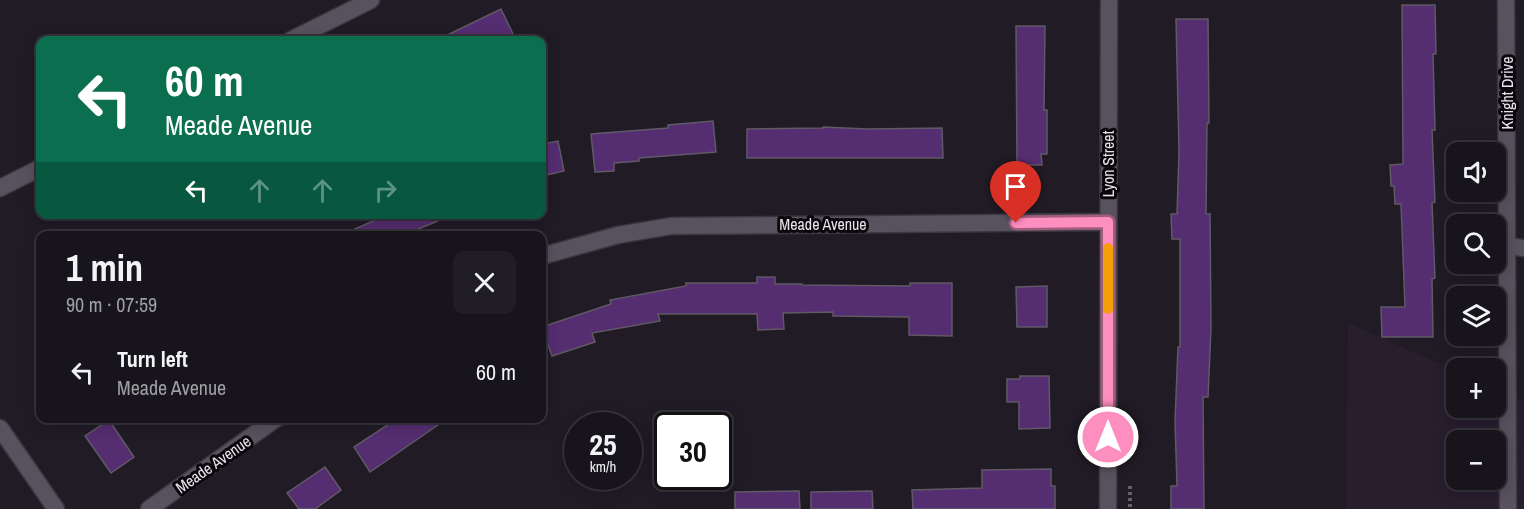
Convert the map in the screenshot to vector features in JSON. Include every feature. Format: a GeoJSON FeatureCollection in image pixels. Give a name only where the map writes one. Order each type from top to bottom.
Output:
{"type":"FeatureCollection","features":[{"type":"Feature","properties":{"kind":"street"},"geometry":{"type":"LineString","coordinates":[[299,36],[371,0]]}},
{"type":"Feature","properties":{"kind":"street","name":"Lyon Street"},"geometry":{"type":"LineString","coordinates":[[1108,509],[1109,0]]}},
{"type":"Feature","properties":{"kind":"street","name":"Knight Drive"},"geometry":{"type":"LineString","coordinates":[[1506,0],[1516,247],[1508,509]]}},
{"type":"Feature","properties":{"kind":"street"},"geometry":{"type":"LineString","coordinates":[[0,189],[36,170]]}},
{"type":"Feature","properties":{"kind":"street","name":"Meade Avenue"},"geometry":{"type":"LineString","coordinates":[[546,255],[618,235],[671,226],[1108,222]]}},
{"type":"Feature","properties":{"kind":"street","name":"Meade Avenue"},"geometry":{"type":"LineString","coordinates":[[149,509],[270,423]]}},
{"type":"Feature","properties":{"kind":"street"},"geometry":{"type":"LineString","coordinates":[[0,428],[56,509]]}},
{"type":"Feature","properties":{"kind":"shaded area"},"geometry":{"type":"Polygon","coordinates":[[[1348,323],[1446,367],[1446,418],[1506,418],[1506,393],[1524,401],[1524,509],[1346,509],[1348,323]]]}},
{"type":"Feature","properties":{"kind":"building"},"geometry":{"type":"Polygon","coordinates":[[[1402,5],[1435,5],[1436,54],[1433,54],[1435,130],[1432,130],[1435,202],[1432,203],[1435,278],[1432,279],[1433,337],[1382,337],[1381,307],[1405,307],[1401,204],[1395,204],[1390,165],[1403,164],[1402,5]]]}},
{"type":"Feature","properties":{"kind":"building"},"geometry":{"type":"Polygon","coordinates":[[[501,9],[513,34],[508,36],[445,36],[501,9]]]}},
{"type":"Feature","properties":{"kind":"building"},"geometry":{"type":"Polygon","coordinates":[[[1176,19],[1208,19],[1209,123],[1207,123],[1206,214],[1210,214],[1211,328],[1208,397],[1203,397],[1204,509],[1171,509],[1171,486],[1177,486],[1175,421],[1178,347],[1180,347],[1180,239],[1172,239],[1171,214],[1177,214],[1179,151],[1176,19]]]}},
{"type":"Feature","properties":{"kind":"building"},"geometry":{"type":"Polygon","coordinates":[[[1016,26],[1045,26],[1044,110],[1047,110],[1047,154],[1041,154],[1042,165],[1017,165],[1016,26]]]}},
{"type":"Feature","properties":{"kind":"building"},"geometry":{"type":"Polygon","coordinates":[[[713,121],[716,152],[639,158],[639,161],[614,163],[614,171],[595,172],[591,134],[668,128],[668,125],[713,121]]]}},
{"type":"Feature","properties":{"kind":"building"},"geometry":{"type":"Polygon","coordinates":[[[942,128],[943,158],[747,158],[747,129],[942,128]]]}},
{"type":"Feature","properties":{"kind":"building"},"geometry":{"type":"Polygon","coordinates":[[[558,141],[564,171],[546,175],[546,143],[558,141]]]}},
{"type":"Feature","properties":{"kind":"building"},"geometry":{"type":"Polygon","coordinates":[[[378,219],[442,219],[414,231],[350,231],[378,219]]]}},
{"type":"Feature","properties":{"kind":"building"},"geometry":{"type":"Polygon","coordinates":[[[757,277],[775,277],[775,284],[802,285],[910,286],[910,283],[952,283],[952,336],[909,335],[909,317],[833,316],[833,312],[783,313],[784,329],[758,330],[757,314],[658,314],[660,321],[592,333],[595,342],[552,356],[546,339],[546,326],[611,304],[610,300],[686,286],[686,283],[757,283],[757,277]]]}},
{"type":"Feature","properties":{"kind":"building"},"geometry":{"type":"Polygon","coordinates":[[[1047,286],[1047,327],[1017,327],[1016,287],[1047,286]]]}},
{"type":"Feature","properties":{"kind":"building"},"geometry":{"type":"Polygon","coordinates":[[[1020,376],[1049,376],[1050,428],[1019,429],[1019,402],[1007,402],[1007,379],[1020,379],[1020,376]]]}},
{"type":"Feature","properties":{"kind":"building"},"geometry":{"type":"Polygon","coordinates":[[[104,423],[111,423],[134,457],[111,473],[85,436],[104,423]]]}},
{"type":"Feature","properties":{"kind":"building"},"geometry":{"type":"Polygon","coordinates":[[[390,423],[441,423],[370,472],[354,447],[390,423]]]}},
{"type":"Feature","properties":{"kind":"building"},"geometry":{"type":"Polygon","coordinates":[[[325,467],[341,490],[315,509],[299,509],[287,493],[325,467]]]}},
{"type":"Feature","properties":{"kind":"building"},"geometry":{"type":"Polygon","coordinates":[[[1051,469],[1051,486],[1055,486],[1055,509],[913,509],[912,490],[982,488],[982,470],[1051,469]]]}},
{"type":"Feature","properties":{"kind":"building"},"geometry":{"type":"Polygon","coordinates":[[[799,491],[800,509],[735,509],[735,492],[799,491]]]}},
{"type":"Feature","properties":{"kind":"building"},"geometry":{"type":"Polygon","coordinates":[[[872,491],[873,509],[811,509],[811,492],[872,491]]]}},
{"type":"Feature","properties":{"kind":"slow traffic"},"geometry":{"type":"LineString","coordinates":[[1108,248],[1108,309]]}},
{"type":"Feature","properties":{"kind":"route"},"geometry":{"type":"LineString","coordinates":[[1016,223],[1108,222],[1108,437]]}}]}
